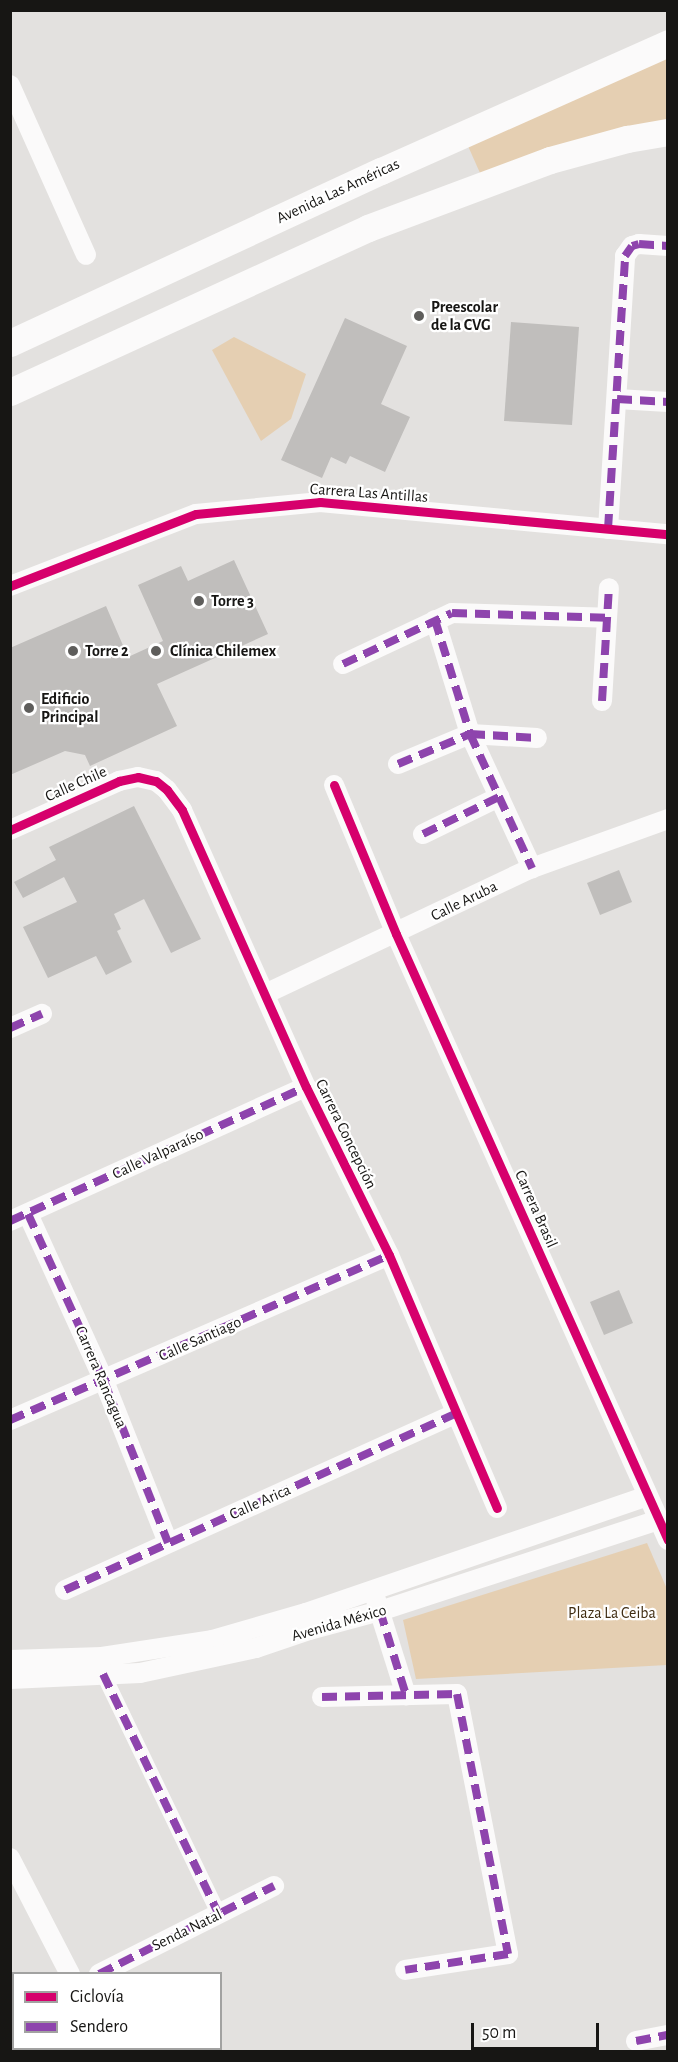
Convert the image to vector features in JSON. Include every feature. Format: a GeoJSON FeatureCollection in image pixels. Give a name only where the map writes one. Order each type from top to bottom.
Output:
{"type":"FeatureCollection","features":[{"type":"Feature","properties":{"kind":"main road","name":"Avenida Las Américas"},"geometry":{"type":"LineString","coordinates":[[10,343],[381,171],[668,43]]}},
{"type":"Feature","properties":{"kind":"main road"},"geometry":{"type":"LineString","coordinates":[[10,392],[368,228],[550,160],[627,139],[668,132]]}},
{"type":"Feature","properties":{"kind":"street"},"geometry":{"type":"LineString","coordinates":[[10,85],[86,255]]}},
{"type":"Feature","properties":{"kind":"street"},"geometry":{"type":"LineString","coordinates":[[609,529],[625,256],[632,246],[639,244],[668,246]]}},
{"type":"Feature","properties":{"kind":"street"},"geometry":{"type":"LineString","coordinates":[[617,399],[668,402]]}},
{"type":"Feature","properties":{"kind":"street","name":"Carrera Las Antillas"},"geometry":{"type":"LineString","coordinates":[[10,586],[196,514],[320,502],[668,534]]}},
{"type":"Feature","properties":{"kind":"street"},"geometry":{"type":"LineString","coordinates":[[602,701],[609,588]]}},
{"type":"Feature","properties":{"kind":"street"},"geometry":{"type":"LineString","coordinates":[[343,663],[452,613],[607,618]]}},
{"type":"Feature","properties":{"kind":"street"},"geometry":{"type":"LineString","coordinates":[[435,620],[470,734],[532,868]]}},
{"type":"Feature","properties":{"kind":"street"},"geometry":{"type":"LineString","coordinates":[[398,764],[470,734],[537,738]]}},
{"type":"Feature","properties":{"kind":"street","name":"Calle Chile"},"geometry":{"type":"LineString","coordinates":[[10,830],[119,781],[138,777],[156,781]]}},
{"type":"Feature","properties":{"kind":"street","name":"Carrera Concepción"},"geometry":{"type":"LineString","coordinates":[[156,781],[167,790],[182,810],[306,1087],[389,1255],[497,1508]]}},
{"type":"Feature","properties":{"kind":"street","name":"Carrera Brasil"},"geometry":{"type":"LineString","coordinates":[[334,785],[396,934],[668,1540]]}},
{"type":"Feature","properties":{"kind":"street"},"geometry":{"type":"LineString","coordinates":[[423,834],[499,797]]}},
{"type":"Feature","properties":{"kind":"street","name":"Calle Aruba"},"geometry":{"type":"LineString","coordinates":[[265,994],[532,868],[668,819]]}},
{"type":"Feature","properties":{"kind":"street"},"geometry":{"type":"LineString","coordinates":[[10,1028],[42,1014]]}},
{"type":"Feature","properties":{"kind":"street","name":"Calle Valparaíso"},"geometry":{"type":"LineString","coordinates":[[19,1218],[306,1087]]}},
{"type":"Feature","properties":{"kind":"street","name":"Carrera Rancagua"},"geometry":{"type":"LineString","coordinates":[[19,1218],[104,1381],[168,1543]]}},
{"type":"Feature","properties":{"kind":"street","name":"Calle Santiago"},"geometry":{"type":"LineString","coordinates":[[10,1420],[389,1255]]}},
{"type":"Feature","properties":{"kind":"street","name":"Calle Arica"},"geometry":{"type":"LineString","coordinates":[[65,1590],[455,1414]]}},
{"type":"Feature","properties":{"kind":"street","name":"Avenida México"},"geometry":{"type":"LineString","coordinates":[[10,1660],[102,1657],[212,1640],[372,1591],[648,1496]]}},
{"type":"Feature","properties":{"kind":"street","name":"Avenida México"},"geometry":{"type":"LineString","coordinates":[[10,1679],[140,1673],[256,1648],[309,1630],[380,1611],[659,1520]]}},
{"type":"Feature","properties":{"kind":"street"},"geometry":{"type":"LineString","coordinates":[[372,1591],[406,1695]]}},
{"type":"Feature","properties":{"kind":"street"},"geometry":{"type":"LineString","coordinates":[[103,1674],[219,1915]]}},
{"type":"Feature","properties":{"kind":"street"},"geometry":{"type":"LineString","coordinates":[[322,1697],[458,1694],[507,1954],[405,1970]]}},
{"type":"Feature","properties":{"kind":"street"},"geometry":{"type":"LineString","coordinates":[[10,1858],[69,1972]]}},
{"type":"Feature","properties":{"kind":"street","name":"Senda Natal"},"geometry":{"type":"LineString","coordinates":[[103,1972],[274,1886]]}},
{"type":"Feature","properties":{"kind":"street"},"geometry":{"type":"LineString","coordinates":[[636,2041],[668,2035]]}},
{"type":"Feature","properties":{"kind":"green space"},"geometry":{"type":"Polygon","coordinates":[[[667,55],[667,119],[480,173],[468,146],[667,55]]]}},
{"type":"Feature","properties":{"kind":"green space"},"geometry":{"type":"Polygon","coordinates":[[[234,337],[306,374],[291,419],[261,441],[212,350],[234,337]]]}},
{"type":"Feature","properties":{"kind":"green space","name":"Plaza La Ceiba"},"geometry":{"type":"Polygon","coordinates":[[[647,1543],[667,1589],[667,1665],[416,1679],[403,1620],[647,1543]]]}},
{"type":"Feature","properties":{"kind":"building"},"geometry":{"type":"Polygon","coordinates":[[[345,318],[407,346],[381,404],[410,417],[385,472],[350,456],[346,464],[331,457],[322,478],[281,460],[345,318]]]}},
{"type":"Feature","properties":{"kind":"building"},"geometry":{"type":"Polygon","coordinates":[[[511,322],[579,327],[572,425],[504,421],[511,322]]]}},
{"type":"Feature","properties":{"kind":"building"},"geometry":{"type":"Polygon","coordinates":[[[234,560],[268,634],[157,684],[177,726],[90,766],[85,755],[65,751],[10,775],[10,648],[106,606],[128,657],[163,641],[138,585],[181,566],[188,581],[234,560]]]}},
{"type":"Feature","properties":{"kind":"building"},"geometry":{"type":"Polygon","coordinates":[[[134,806],[201,939],[171,953],[144,899],[114,914],[121,929],[117,931],[132,962],[106,975],[96,956],[48,978],[23,927],[77,902],[64,877],[23,898],[14,882],[56,860],[49,847],[134,806]]]}},
{"type":"Feature","properties":{"kind":"building"},"geometry":{"type":"Polygon","coordinates":[[[619,870],[632,902],[600,915],[587,883],[619,870]]]}},
{"type":"Feature","properties":{"kind":"building"},"geometry":{"type":"Polygon","coordinates":[[[619,1290],[633,1323],[604,1335],[590,1302],[619,1290]]]}},
{"type":"Feature","properties":{"kind":"marked path"},"geometry":{"type":"LineString","coordinates":[[608,529],[625,256],[632,246],[639,244],[668,246]]}},
{"type":"Feature","properties":{"kind":"marked path"},"geometry":{"type":"LineString","coordinates":[[617,399],[668,402]]}},
{"type":"Feature","properties":{"kind":"marked path"},"geometry":{"type":"LineString","coordinates":[[602,701],[609,588]]}},
{"type":"Feature","properties":{"kind":"marked path"},"geometry":{"type":"LineString","coordinates":[[343,664],[452,613],[607,618]]}},
{"type":"Feature","properties":{"kind":"marked path"},"geometry":{"type":"LineString","coordinates":[[435,620],[470,734],[532,868]]}},
{"type":"Feature","properties":{"kind":"marked path"},"geometry":{"type":"LineString","coordinates":[[398,764],[470,734],[537,738]]}},
{"type":"Feature","properties":{"kind":"marked path"},"geometry":{"type":"LineString","coordinates":[[423,834],[499,797]]}},
{"type":"Feature","properties":{"kind":"marked path"},"geometry":{"type":"LineString","coordinates":[[10,1028],[42,1014]]}},
{"type":"Feature","properties":{"kind":"marked path"},"geometry":{"type":"LineString","coordinates":[[10,1221],[306,1087]]}},
{"type":"Feature","properties":{"kind":"marked path"},"geometry":{"type":"LineString","coordinates":[[28,1214],[104,1381],[168,1543]]}},
{"type":"Feature","properties":{"kind":"marked path"},"geometry":{"type":"LineString","coordinates":[[10,1420],[389,1255]]}},
{"type":"Feature","properties":{"kind":"marked path"},"geometry":{"type":"LineString","coordinates":[[65,1590],[455,1414]]}},
{"type":"Feature","properties":{"kind":"marked path"},"geometry":{"type":"LineString","coordinates":[[380,1611],[406,1695]]}},
{"type":"Feature","properties":{"kind":"marked path"},"geometry":{"type":"LineString","coordinates":[[103,1674],[219,1915]]}},
{"type":"Feature","properties":{"kind":"marked path"},"geometry":{"type":"LineString","coordinates":[[322,1697],[457,1694],[508,1954],[405,1970]]}},
{"type":"Feature","properties":{"kind":"marked path"},"geometry":{"type":"LineString","coordinates":[[103,1972],[274,1886]]}},
{"type":"Feature","properties":{"kind":"marked path"},"geometry":{"type":"LineString","coordinates":[[636,2041],[668,2035]]}},
{"type":"Feature","properties":{"kind":"cycle path"},"geometry":{"type":"LineString","coordinates":[[10,586],[196,514],[320,502],[668,534]]}},
{"type":"Feature","properties":{"kind":"cycle path"},"geometry":{"type":"LineString","coordinates":[[10,830],[119,781],[138,777],[156,781],[167,790],[182,810],[306,1087],[389,1255],[497,1508]]}},
{"type":"Feature","properties":{"kind":"cycle path"},"geometry":{"type":"LineString","coordinates":[[334,785],[396,934],[668,1540]]}},
{"type":"Feature","properties":{"kind":"place","name":"Preescolar de la CVG"},"geometry":{"type":"Point","coordinates":[419,316]}},
{"type":"Feature","properties":{"kind":"place","name":"Torre 3"},"geometry":{"type":"Point","coordinates":[199,601]}},
{"type":"Feature","properties":{"kind":"place","name":"Torre 2"},"geometry":{"type":"Point","coordinates":[73,651]}},
{"type":"Feature","properties":{"kind":"place","name":"Clínica Chilemex"},"geometry":{"type":"Point","coordinates":[156,651]}},
{"type":"Feature","properties":{"kind":"place","name":"Edificio Principal"},"geometry":{"type":"Point","coordinates":[29,708]}}]}
